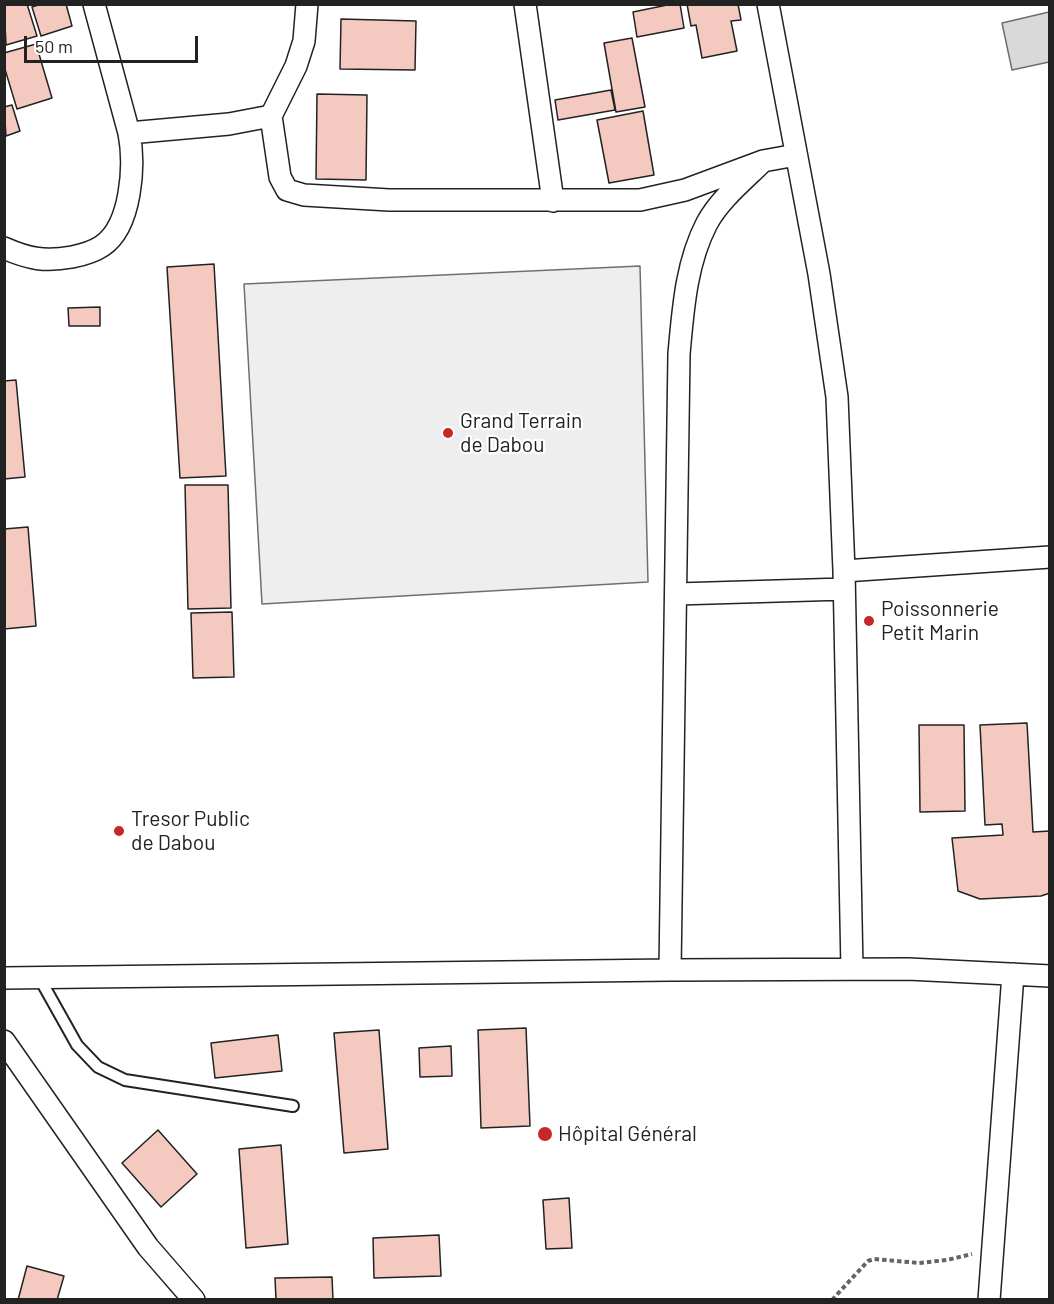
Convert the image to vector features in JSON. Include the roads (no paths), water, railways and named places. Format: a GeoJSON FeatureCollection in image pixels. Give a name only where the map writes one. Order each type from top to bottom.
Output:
{"type":"FeatureCollection","features":[{"type":"Feature","properties":{"kind":"street"},"geometry":{"type":"LineString","coordinates":[[4,248],[20,255],[50,261],[83,255],[104,246],[119,226],[128,195],[133,154],[94,4]]}},
{"type":"Feature","properties":{"kind":"street"},"geometry":{"type":"LineString","coordinates":[[307,4],[304,41],[299,57],[283,95],[271,116],[280,177],[287,190],[304,195],[389,200],[640,200],[665,195],[763,161],[796,155]]}},
{"type":"Feature","properties":{"kind":"street"},"geometry":{"type":"LineString","coordinates":[[525,4],[553,201]]}},
{"type":"Feature","properties":{"kind":"street"},"geometry":{"type":"LineString","coordinates":[[768,4],[819,274],[837,397],[844,580],[852,969]]}},
{"type":"Feature","properties":{"kind":"street"},"geometry":{"type":"LineString","coordinates":[[129,133],[229,124],[271,116]]}},
{"type":"Feature","properties":{"kind":"street"},"geometry":{"type":"LineString","coordinates":[[670,970],[679,354],[685,295],[707,222],[725,198],[763,161]]}},
{"type":"Feature","properties":{"kind":"street"},"geometry":{"type":"LineString","coordinates":[[676,594],[844,580],[1050,556]]}},
{"type":"Feature","properties":{"kind":"street"},"geometry":{"type":"LineString","coordinates":[[4,978],[852,969],[908,969],[1050,976]]}},
{"type":"Feature","properties":{"kind":"street"},"geometry":{"type":"LineString","coordinates":[[989,1299],[1013,974]]}},
{"type":"Feature","properties":{"kind":"street"},"geometry":{"type":"LineString","coordinates":[[4,1041],[148,1246],[194,1299]]}},
{"type":"Feature","properties":{"kind":"lane"},"geometry":{"type":"LineString","coordinates":[[40,979],[77,1045],[98,1067],[125,1080],[293,1106]]}},
{"type":"Feature","properties":{"kind":"place","name":"Grand Terrain de Dabou"},"geometry":{"type":"Point","coordinates":[448,433]}},
{"type":"Feature","properties":{"kind":"place","name":"Poissonnerie Petit Marin"},"geometry":{"type":"Point","coordinates":[869,621]}},
{"type":"Feature","properties":{"kind":"place","name":"Tresor Public de Dabou"},"geometry":{"type":"Point","coordinates":[119,831]}},
{"type":"Feature","properties":{"kind":"place","name":"Hôpital Général"},"geometry":{"type":"Point","coordinates":[545,1134]}}]}
